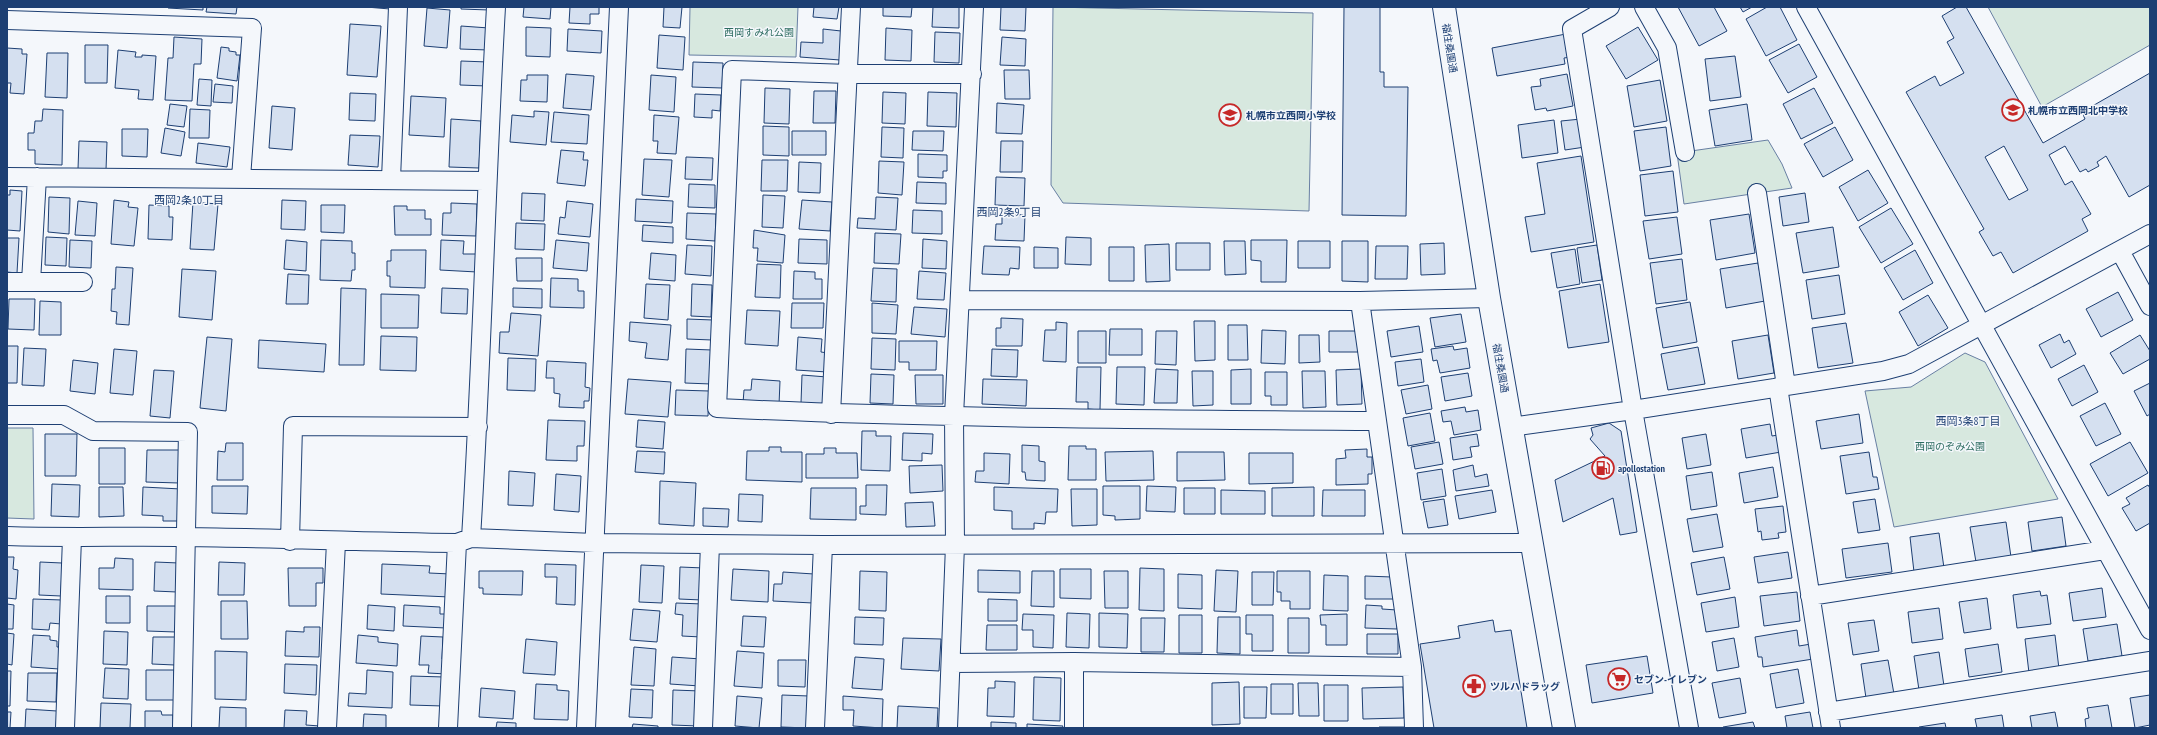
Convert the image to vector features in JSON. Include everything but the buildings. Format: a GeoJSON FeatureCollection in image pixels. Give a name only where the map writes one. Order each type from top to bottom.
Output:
{"type":"FeatureCollection","features":[{"type":"Feature","properties":{"kind":"street"},"geometry":{"type":"LineString","coordinates":[[391,179],[398,7]]}},
{"type":"Feature","properties":{"kind":"street"},"geometry":{"type":"LineString","coordinates":[[448,728],[464,541],[478,427],[486,181],[496,7]]}},
{"type":"Feature","properties":{"kind":"street"},"geometry":{"type":"LineString","coordinates":[[586,728],[618,7]]}},
{"type":"Feature","properties":{"kind":"street"},"geometry":{"type":"LineString","coordinates":[[832,414],[851,7]]}},
{"type":"Feature","properties":{"kind":"street"},"geometry":{"type":"LineString","coordinates":[[948,728],[955,545],[954,416],[961,300],[974,7]]}},
{"type":"Feature","properties":{"kind":"street","name":"福住桑園通"},"geometry":{"type":"LineString","coordinates":[[1444,7],[1489,298],[1530,543],[1564,728]]}},
{"type":"Feature","properties":{"kind":"street"},"geometry":{"type":"LineString","coordinates":[[1610,7],[1572,30],[1634,410],[1689,728]]}},
{"type":"Feature","properties":{"kind":"street"},"geometry":{"type":"LineString","coordinates":[[1644,7],[1667,48],[1685,152]]}},
{"type":"Feature","properties":{"kind":"street"},"geometry":{"type":"LineString","coordinates":[[1806,7],[2150,630]]}},
{"type":"Feature","properties":{"kind":"street"},"geometry":{"type":"LineString","coordinates":[[7,20],[28,14],[252,28],[240,178]]}},
{"type":"Feature","properties":{"kind":"street"},"geometry":{"type":"LineString","coordinates":[[972,74],[848,74],[732,70],[717,408],[832,414],[1376,421]]}},
{"type":"Feature","properties":{"kind":"street"},"geometry":{"type":"LineString","coordinates":[[7,176],[486,181]]}},
{"type":"Feature","properties":{"kind":"street"},"geometry":{"type":"LineString","coordinates":[[31,282],[37,177]]}},
{"type":"Feature","properties":{"kind":"street"},"geometry":{"type":"LineString","coordinates":[[1757,193],[1810,596],[1830,720],[2150,661]]}},
{"type":"Feature","properties":{"kind":"street"},"geometry":{"type":"LineString","coordinates":[[1511,427],[1782,387],[1883,371],[1909,364],[2150,234]]}},
{"type":"Feature","properties":{"kind":"street"},"geometry":{"type":"LineString","coordinates":[[2120,251],[2150,306]]}},
{"type":"Feature","properties":{"kind":"street"},"geometry":{"type":"LineString","coordinates":[[7,282],[83,282]]}},
{"type":"Feature","properties":{"kind":"street"},"geometry":{"type":"LineString","coordinates":[[961,300],[1360,301],[1489,298]]}},
{"type":"Feature","properties":{"kind":"street"},"geometry":{"type":"LineString","coordinates":[[1360,301],[1412,667],[1414,728]]}},
{"type":"Feature","properties":{"kind":"street"},"geometry":{"type":"LineString","coordinates":[[7,415],[64,415],[93,431],[188,432],[182,728]]}},
{"type":"Feature","properties":{"kind":"street"},"geometry":{"type":"LineString","coordinates":[[290,541],[293,426],[478,427]]}},
{"type":"Feature","properties":{"kind":"street"},"geometry":{"type":"LineString","coordinates":[[7,536],[72,538],[186,537],[336,542],[464,541],[823,545],[1530,543]]}},
{"type":"Feature","properties":{"kind":"street"},"geometry":{"type":"LineString","coordinates":[[65,728],[72,538]]}},
{"type":"Feature","properties":{"kind":"street"},"geometry":{"type":"LineString","coordinates":[[327,728],[336,542]]}},
{"type":"Feature","properties":{"kind":"street"},"geometry":{"type":"LineString","coordinates":[[703,728],[710,544]]}},
{"type":"Feature","properties":{"kind":"street"},"geometry":{"type":"LineString","coordinates":[[815,728],[823,545]]}},
{"type":"Feature","properties":{"kind":"street"},"geometry":{"type":"LineString","coordinates":[[1810,596],[2105,550]]}},
{"type":"Feature","properties":{"kind":"street"},"geometry":{"type":"LineString","coordinates":[[951,663],[1074,662],[1412,667]]}},
{"type":"Feature","properties":{"kind":"street"},"geometry":{"type":"LineString","coordinates":[[1074,662],[1074,728]]}},
{"type":"Feature","properties":{"kind":"green space","name":"西岡すみれ公園"},"geometry":{"type":"Polygon","coordinates":[[[690,7],[798,7],[796,57],[689,55],[690,7]]]}},
{"type":"Feature","properties":{"kind":"green space"},"geometry":{"type":"Polygon","coordinates":[[[1053,7],[1313,13],[1309,211],[1063,203],[1051,185],[1053,7]]]}},
{"type":"Feature","properties":{"kind":"green space"},"geometry":{"type":"Polygon","coordinates":[[[1988,7],[2150,7],[2150,45],[2042,107],[1988,7]]]}},
{"type":"Feature","properties":{"kind":"green space"},"geometry":{"type":"Polygon","coordinates":[[[1768,140],[1782,164],[1792,188],[1684,204],[1677,153],[1768,140]]]}},
{"type":"Feature","properties":{"kind":"green space","name":"西岡のぞみ公園"},"geometry":{"type":"Polygon","coordinates":[[[1965,353],[1985,362],[2058,499],[1894,527],[1865,391],[1911,387],[1965,353]]]}},
{"type":"Feature","properties":{"kind":"green space"},"geometry":{"type":"Polygon","coordinates":[[[7,428],[33,428],[34,519],[7,518],[7,428]]]}},
{"type":"Feature","properties":{"kind":"place","name":"札幌市立西岡北中学校"},"geometry":{"type":"Point","coordinates":[2013,110]}},
{"type":"Feature","properties":{"kind":"place","name":"札幌市立西岡小学校"},"geometry":{"type":"Point","coordinates":[1230,115]}},
{"type":"Feature","properties":{"kind":"place","name":"apollostation"},"geometry":{"type":"Point","coordinates":[1603,468]}},
{"type":"Feature","properties":{"kind":"place","name":"セブン-イレブン"},"geometry":{"type":"Point","coordinates":[1619,679]}},
{"type":"Feature","properties":{"kind":"place","name":"ツルハドラッグ"},"geometry":{"type":"Point","coordinates":[1474,686]}},
{"type":"Feature","properties":{"kind":"district","name":"西岡2条10丁目"},"geometry":{"type":"Point","coordinates":[189,200]}},
{"type":"Feature","properties":{"kind":"district","name":"西岡2条9丁目"},"geometry":{"type":"Point","coordinates":[1009,212]}},
{"type":"Feature","properties":{"kind":"district","name":"西岡3条8丁目"},"geometry":{"type":"Point","coordinates":[1968,421]}}]}
